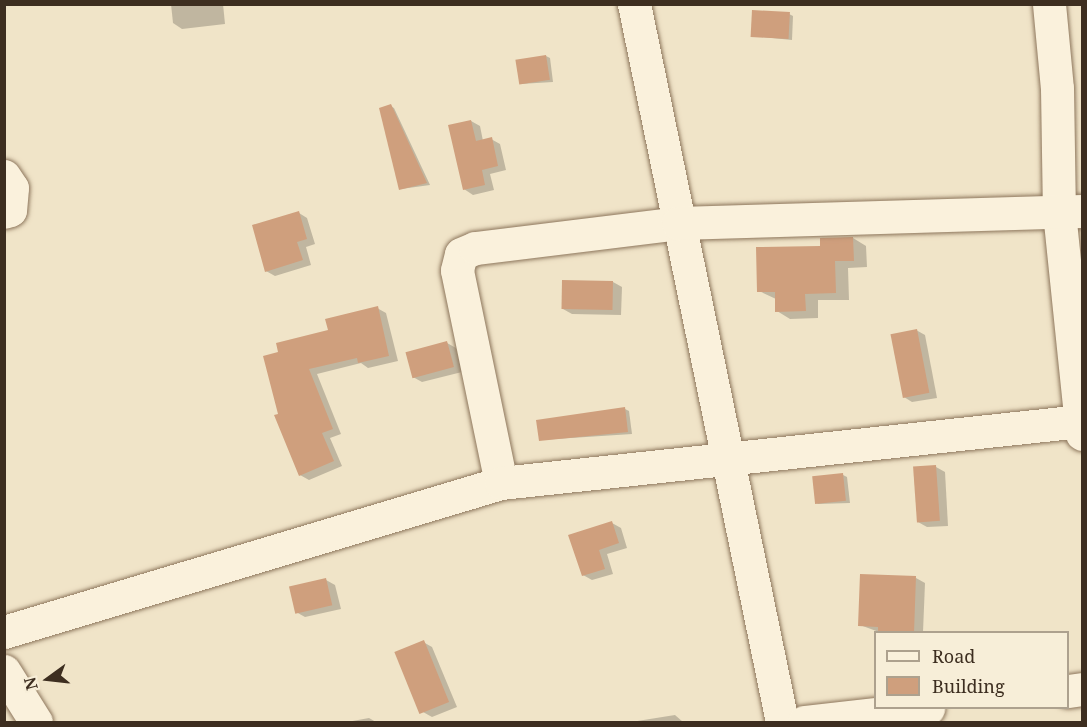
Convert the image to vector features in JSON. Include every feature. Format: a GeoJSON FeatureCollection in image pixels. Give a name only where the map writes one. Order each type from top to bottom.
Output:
{"type":"FeatureCollection","features":[{"type":"Feature","properties":{"kind":"street"},"geometry":{"type":"LineString","coordinates":[[634,4],[782,723]]}},
{"type":"Feature","properties":{"kind":"street"},"geometry":{"type":"LineString","coordinates":[[4,632],[501,483],[729,459],[1082,428],[1071,212],[1048,4]]}},
{"type":"Feature","properties":{"kind":"street"},"geometry":{"type":"LineString","coordinates":[[4,176],[12,188],[10,210],[4,212]]}},
{"type":"Feature","properties":{"kind":"street"},"geometry":{"type":"LineString","coordinates":[[501,483],[457,270],[461,254],[475,248],[678,223],[1071,212]]}},
{"type":"Feature","properties":{"kind":"street"},"geometry":{"type":"LineString","coordinates":[[4,671],[36,723]]}},
{"type":"Feature","properties":{"kind":"street"},"geometry":{"type":"LineString","coordinates":[[804,723],[920,709]]}},
{"type":"Feature","properties":{"kind":"building"},"geometry":{"type":"Polygon","coordinates":[[[752,10],[790,12],[789,39],[751,37],[752,10]]]}},
{"type":"Feature","properties":{"kind":"building"},"geometry":{"type":"Polygon","coordinates":[[[546,55],[550,80],[519,85],[515,60],[546,55]]]}},
{"type":"Feature","properties":{"kind":"building"},"geometry":{"type":"Polygon","coordinates":[[[391,104],[427,183],[399,190],[379,108],[391,104]]]}},
{"type":"Feature","properties":{"kind":"building"},"geometry":{"type":"Polygon","coordinates":[[[471,120],[476,141],[492,137],[498,166],[482,170],[485,185],[463,190],[448,125],[471,120]]]}},
{"type":"Feature","properties":{"kind":"building"},"geometry":{"type":"Polygon","coordinates":[[[299,211],[307,239],[297,242],[303,260],[265,272],[252,225],[299,211]]]}},
{"type":"Feature","properties":{"kind":"building"},"geometry":{"type":"Polygon","coordinates":[[[853,237],[854,261],[835,261],[836,293],[805,294],[806,311],[775,312],[775,292],[757,292],[756,247],[820,246],[820,238],[853,237]]]}},
{"type":"Feature","properties":{"kind":"building"},"geometry":{"type":"Polygon","coordinates":[[[562,280],[613,281],[612,310],[561,309],[562,280]]]}},
{"type":"Feature","properties":{"kind":"building"},"geometry":{"type":"Polygon","coordinates":[[[378,306],[389,356],[358,363],[357,358],[309,369],[333,429],[322,433],[334,461],[299,476],[274,415],[278,414],[263,356],[278,352],[276,343],[328,330],[325,319],[378,306]]]}},
{"type":"Feature","properties":{"kind":"building"},"geometry":{"type":"Polygon","coordinates":[[[917,329],[929,393],[903,398],[890,334],[917,329]]]}},
{"type":"Feature","properties":{"kind":"building"},"geometry":{"type":"Polygon","coordinates":[[[447,341],[454,367],[412,378],[405,352],[447,341]]]}},
{"type":"Feature","properties":{"kind":"building"},"geometry":{"type":"Polygon","coordinates":[[[625,407],[628,432],[539,441],[536,420],[625,407]]]}},
{"type":"Feature","properties":{"kind":"building"},"geometry":{"type":"Polygon","coordinates":[[[936,465],[940,521],[917,522],[913,467],[936,465]]]}},
{"type":"Feature","properties":{"kind":"building"},"geometry":{"type":"Polygon","coordinates":[[[843,473],[846,501],[815,504],[812,476],[843,473]]]}},
{"type":"Feature","properties":{"kind":"building"},"geometry":{"type":"Polygon","coordinates":[[[612,521],[619,543],[599,550],[605,569],[582,576],[568,535],[612,521]]]}},
{"type":"Feature","properties":{"kind":"building"},"geometry":{"type":"Polygon","coordinates":[[[860,574],[916,576],[914,631],[878,631],[878,627],[858,626],[860,574]]]}},
{"type":"Feature","properties":{"kind":"building"},"geometry":{"type":"Polygon","coordinates":[[[326,578],[332,605],[295,614],[289,587],[326,578]]]}},
{"type":"Feature","properties":{"kind":"building"},"geometry":{"type":"Polygon","coordinates":[[[424,640],[449,702],[419,714],[394,652],[424,640]]]}}]}
